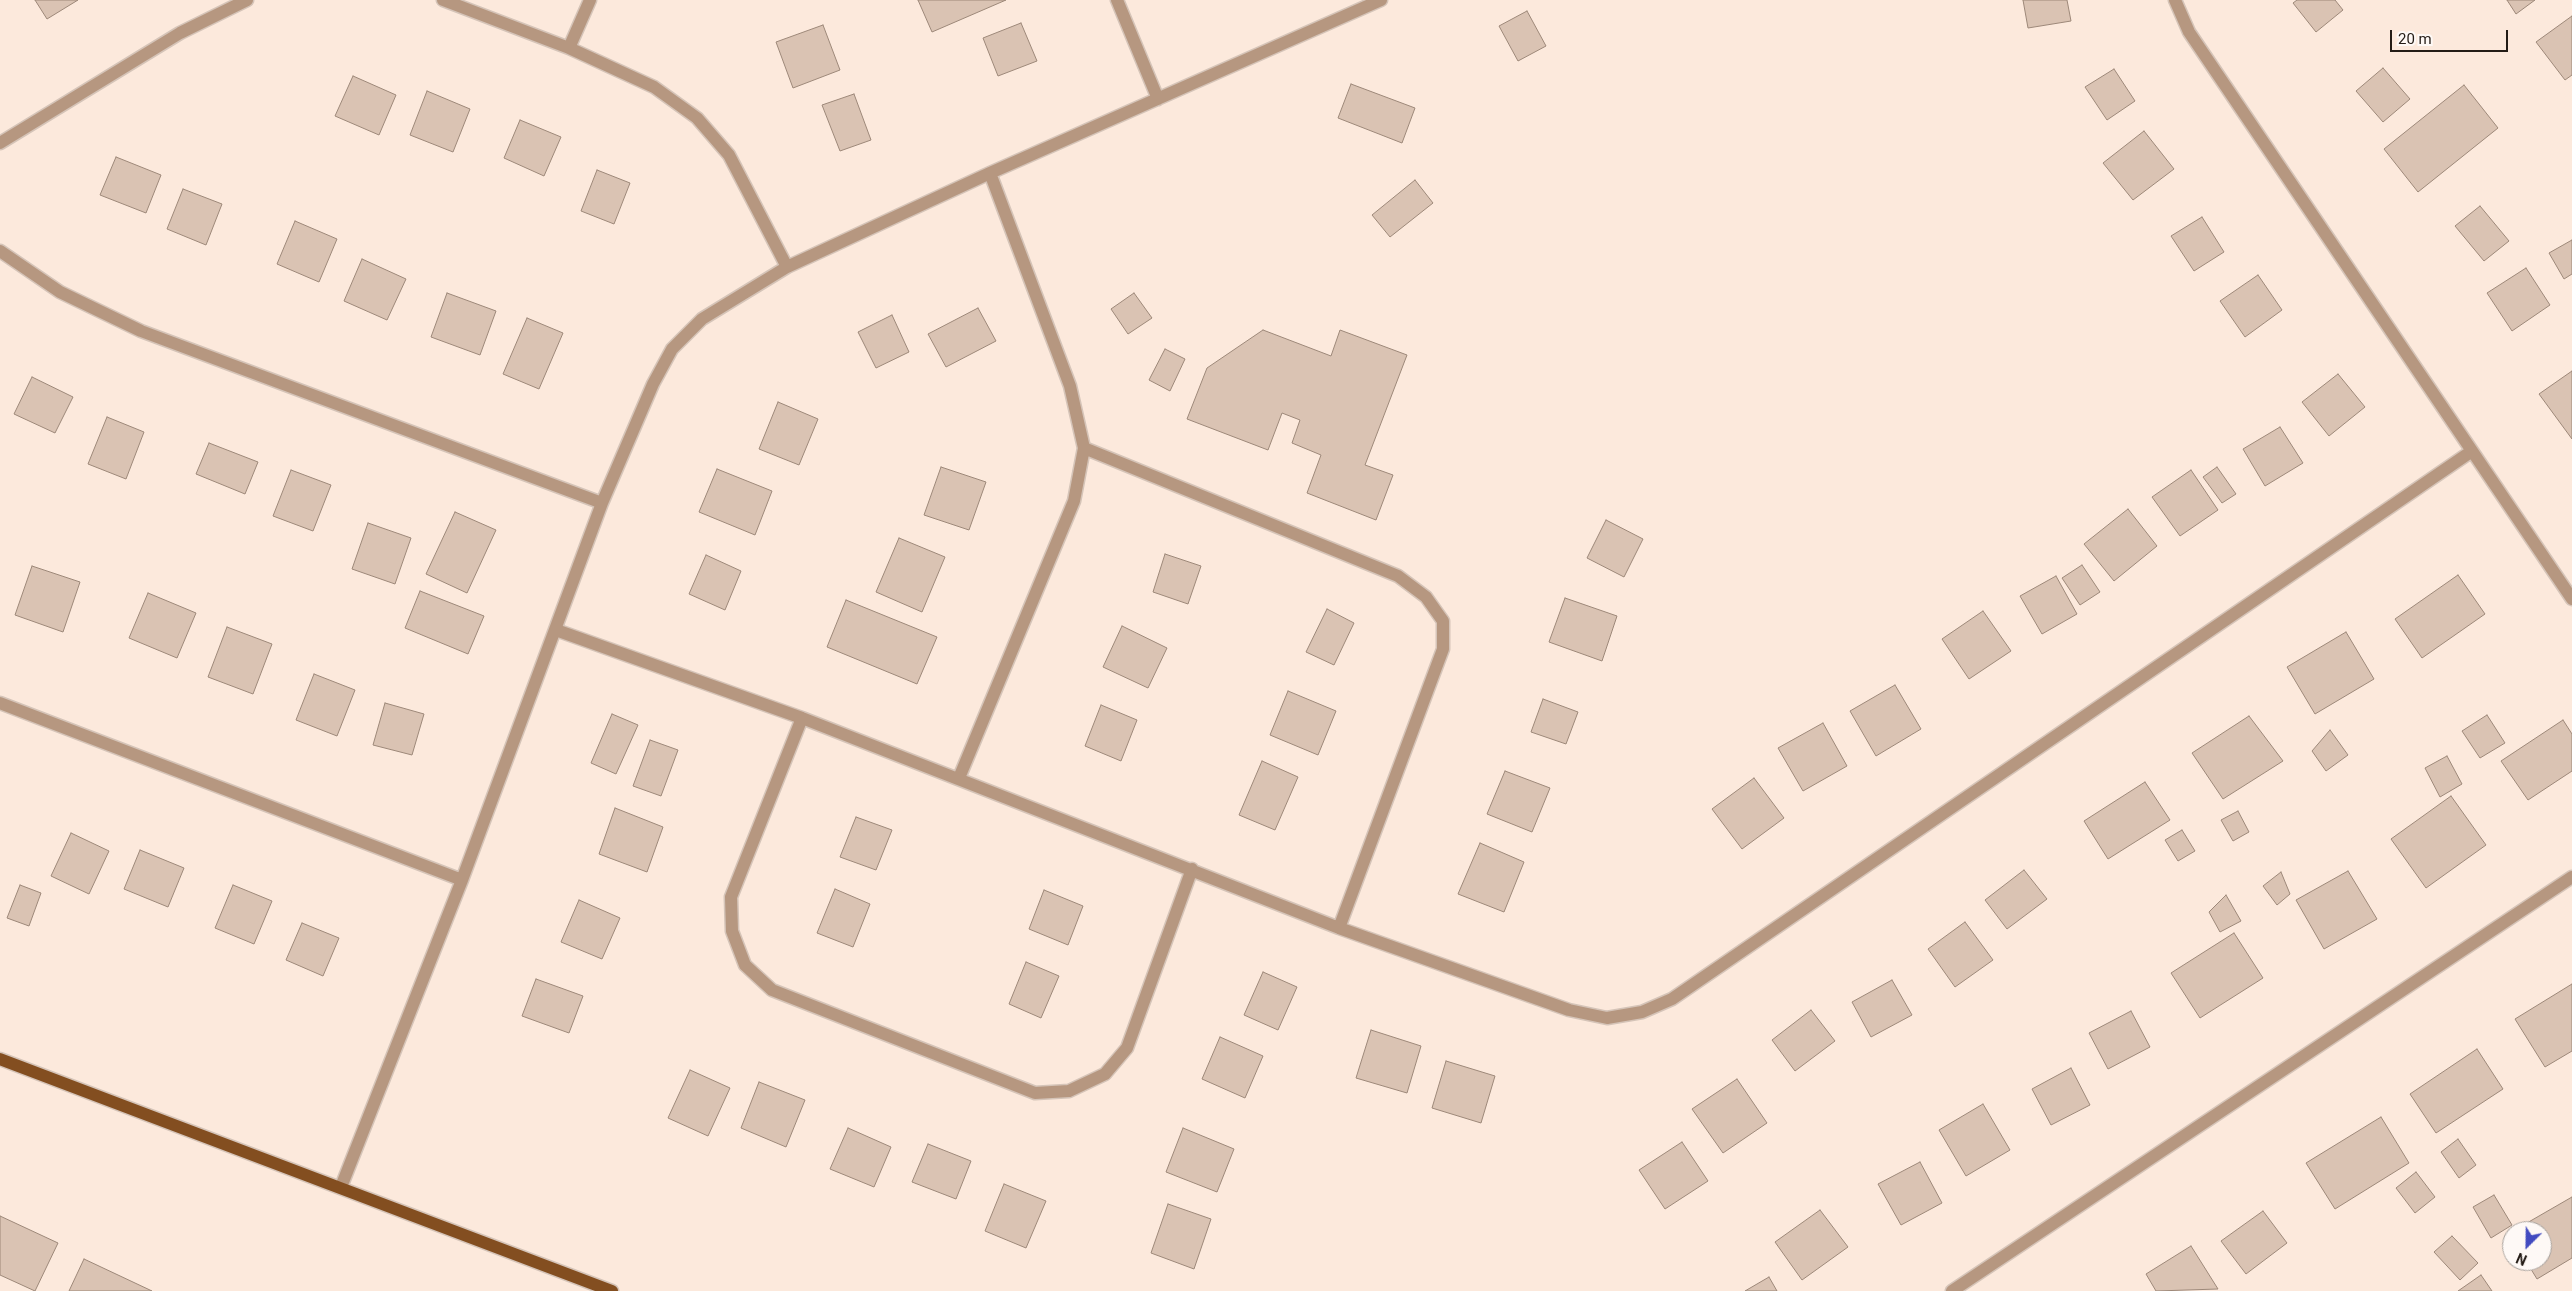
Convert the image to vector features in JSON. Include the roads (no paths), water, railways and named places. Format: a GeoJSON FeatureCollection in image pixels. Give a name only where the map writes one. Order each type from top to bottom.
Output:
{"type":"FeatureCollection","features":[{"type":"Feature","properties":{"kind":"main road"},"geometry":{"type":"LineString","coordinates":[[0,1059],[612,1291]]}},
{"type":"Feature","properties":{"kind":"street"},"geometry":{"type":"LineString","coordinates":[[0,143],[180,33],[247,0]]}},
{"type":"Feature","properties":{"kind":"street"},"geometry":{"type":"LineString","coordinates":[[443,0],[569,48],[654,87],[697,118],[729,155],[787,267]]}},
{"type":"Feature","properties":{"kind":"street"},"geometry":{"type":"LineString","coordinates":[[569,48],[590,0]]}},
{"type":"Feature","properties":{"kind":"street"},"geometry":{"type":"LineString","coordinates":[[1117,0],[1158,99]]}},
{"type":"Feature","properties":{"kind":"street"},"geometry":{"type":"LineString","coordinates":[[341,1187],[462,880],[602,502],[653,384],[672,349],[702,319],[787,267],[990,173],[1381,0]]}},
{"type":"Feature","properties":{"kind":"street"},"geometry":{"type":"LineString","coordinates":[[2175,0],[2189,32],[2572,599]]}},
{"type":"Feature","properties":{"kind":"street"},"geometry":{"type":"LineString","coordinates":[[959,778],[1074,501],[1084,448],[1070,386],[990,173]]}},
{"type":"Feature","properties":{"kind":"street"},"geometry":{"type":"LineString","coordinates":[[0,251],[60,292],[141,331],[602,502]]}},
{"type":"Feature","properties":{"kind":"street"},"geometry":{"type":"LineString","coordinates":[[1084,448],[1398,576],[1426,597],[1443,621],[1443,649],[1339,928]]}},
{"type":"Feature","properties":{"kind":"street"},"geometry":{"type":"LineString","coordinates":[[556,630],[802,718],[1339,928],[1569,1010],[1607,1018],[1642,1012],[1672,998],[2472,451]]}},
{"type":"Feature","properties":{"kind":"street"},"geometry":{"type":"LineString","coordinates":[[0,703],[462,880]]}},
{"type":"Feature","properties":{"kind":"street"},"geometry":{"type":"LineString","coordinates":[[802,718],[731,897],[732,931],[745,965],[772,990],[1026,1090],[1035,1093],[1069,1091],[1105,1074],[1127,1048],[1192,869]]}},
{"type":"Feature","properties":{"kind":"street"},"geometry":{"type":"LineString","coordinates":[[1952,1291],[2572,877]]}}]}
